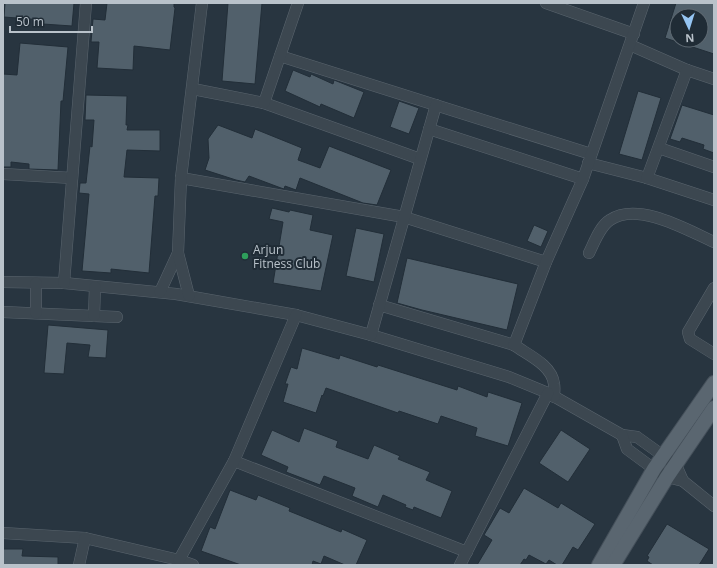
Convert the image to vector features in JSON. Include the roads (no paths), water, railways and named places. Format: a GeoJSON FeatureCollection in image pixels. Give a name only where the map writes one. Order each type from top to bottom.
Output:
{"type":"FeatureCollection","features":[{"type":"Feature","properties":{"kind":"main road"},"geometry":{"type":"LineString","coordinates":[[599,565],[654,469],[714,383]]}},
{"type":"Feature","properties":{"kind":"main road"},"geometry":{"type":"LineString","coordinates":[[613,565],[668,477],[714,408]]}},
{"type":"Feature","properties":{"kind":"street"},"geometry":{"type":"LineString","coordinates":[[64,283],[86,3]]}},
{"type":"Feature","properties":{"kind":"street"},"geometry":{"type":"LineString","coordinates":[[189,296],[178,253],[181,178],[202,3]]}},
{"type":"Feature","properties":{"kind":"street"},"geometry":{"type":"LineString","coordinates":[[264,103],[298,3]]}},
{"type":"Feature","properties":{"kind":"street"},"geometry":{"type":"LineString","coordinates":[[546,3],[634,34]]}},
{"type":"Feature","properties":{"kind":"street"},"geometry":{"type":"LineString","coordinates":[[514,346],[546,262],[583,179],[644,3]]}},
{"type":"Feature","properties":{"kind":"street"},"geometry":{"type":"LineString","coordinates":[[630,45],[714,80]]}},
{"type":"Feature","properties":{"kind":"street"},"geometry":{"type":"LineString","coordinates":[[280,56],[436,105],[590,159],[714,200]]}},
{"type":"Feature","properties":{"kind":"street"},"geometry":{"type":"LineString","coordinates":[[646,178],[687,70]]}},
{"type":"Feature","properties":{"kind":"street"},"geometry":{"type":"LineString","coordinates":[[192,89],[264,103],[420,159]]}},
{"type":"Feature","properties":{"kind":"street"},"geometry":{"type":"LineString","coordinates":[[371,335],[436,105]]}},
{"type":"Feature","properties":{"kind":"street"},"geometry":{"type":"LineString","coordinates":[[429,129],[583,179]]}},
{"type":"Feature","properties":{"kind":"street"},"geometry":{"type":"LineString","coordinates":[[658,148],[714,167]]}},
{"type":"Feature","properties":{"kind":"street"},"geometry":{"type":"LineString","coordinates":[[3,174],[72,178]]}},
{"type":"Feature","properties":{"kind":"street"},"geometry":{"type":"LineString","coordinates":[[181,178],[404,217],[546,262]]}},
{"type":"Feature","properties":{"kind":"street"},"geometry":{"type":"LineString","coordinates":[[588,253],[604,225],[610,220],[625,214],[654,216],[714,242]]}},
{"type":"Feature","properties":{"kind":"street"},"geometry":{"type":"LineString","coordinates":[[160,292],[178,253]]}},
{"type":"Feature","properties":{"kind":"street"},"geometry":{"type":"LineString","coordinates":[[3,282],[64,283],[189,296],[296,315],[371,335],[509,377],[551,395],[622,435],[637,437],[676,465],[683,481]]}},
{"type":"Feature","properties":{"kind":"street"},"geometry":{"type":"LineString","coordinates":[[36,283],[36,313]]}},
{"type":"Feature","properties":{"kind":"street"},"geometry":{"type":"LineString","coordinates":[[94,316],[95,286]]}},
{"type":"Feature","properties":{"kind":"street"},"geometry":{"type":"LineString","coordinates":[[714,288],[688,332],[690,340],[714,354]]}},
{"type":"Feature","properties":{"kind":"street"},"geometry":{"type":"LineString","coordinates":[[379,305],[514,346],[540,362],[551,374],[554,383],[551,395],[460,565]]}},
{"type":"Feature","properties":{"kind":"street"},"geometry":{"type":"LineString","coordinates":[[3,312],[117,317]]}},
{"type":"Feature","properties":{"kind":"street"},"geometry":{"type":"LineString","coordinates":[[179,560],[234,461],[296,315]]}},
{"type":"Feature","properties":{"kind":"street"},"geometry":{"type":"LineString","coordinates":[[622,435],[628,449],[654,469],[668,477],[683,481],[714,506]]}},
{"type":"Feature","properties":{"kind":"street"},"geometry":{"type":"LineString","coordinates":[[234,461],[467,552]]}},
{"type":"Feature","properties":{"kind":"street"},"geometry":{"type":"LineString","coordinates":[[3,533],[85,538],[179,560],[193,565]]}},
{"type":"Feature","properties":{"kind":"street"},"geometry":{"type":"LineString","coordinates":[[79,565],[85,538]]}},
{"type":"Feature","properties":{"kind":"place","name":"Arjun Fitness Club"},"geometry":{"type":"Point","coordinates":[245,256]}}]}
